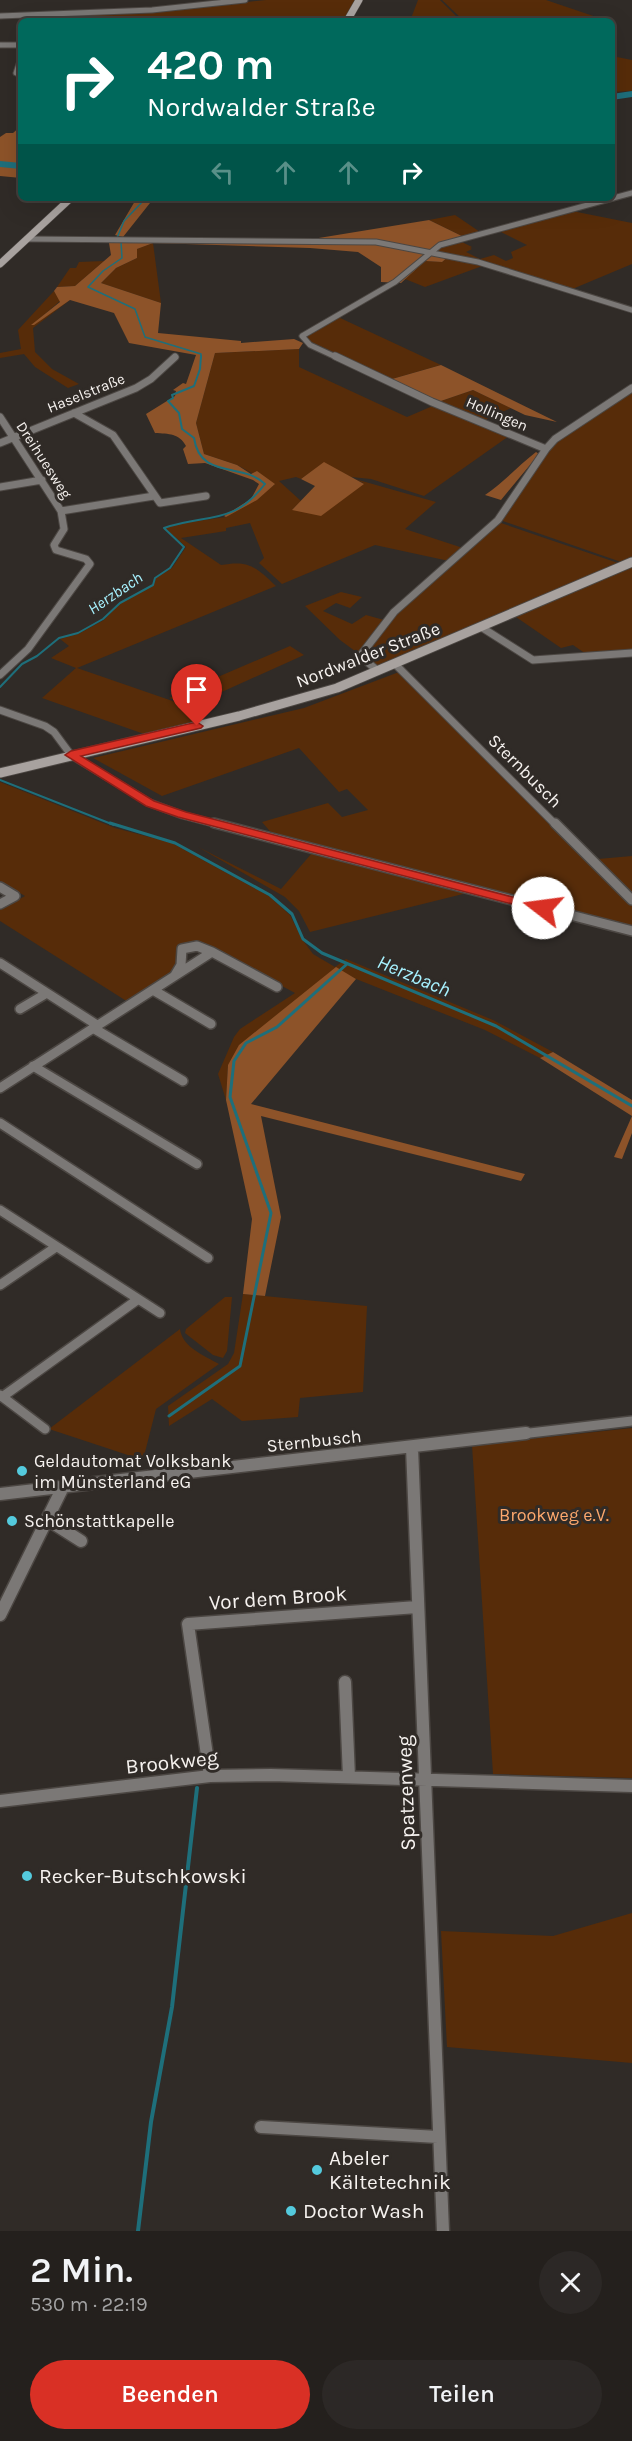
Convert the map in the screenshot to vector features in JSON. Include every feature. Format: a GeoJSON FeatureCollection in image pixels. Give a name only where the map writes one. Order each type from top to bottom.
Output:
{"type":"FeatureCollection","features":[{"type":"Feature","properties":{"kind":"main road"},"geometry":{"type":"LineString","coordinates":[[349,18],[359,0]]}},
{"type":"Feature","properties":{"kind":"main road"},"geometry":{"type":"LineString","coordinates":[[0,264],[68,201]]}},
{"type":"Feature","properties":{"kind":"main road","name":"Nordwalder Straße"},"geometry":{"type":"LineString","coordinates":[[1,773],[292,702],[338,688],[632,561]]}},
{"type":"Feature","properties":{"kind":"street"},"geometry":{"type":"LineString","coordinates":[[0,16],[152,10],[245,0]]}},
{"type":"Feature","properties":{"kind":"street"},"geometry":{"type":"LineString","coordinates":[[0,45],[18,45]]}},
{"type":"Feature","properties":{"kind":"street"},"geometry":{"type":"LineString","coordinates":[[16,74],[18,68]]}},
{"type":"Feature","properties":{"kind":"street","name":"Hollingen"},"geometry":{"type":"LineString","coordinates":[[615,198],[632,193]]}},
{"type":"Feature","properties":{"kind":"street","name":"Hollingen"},"geometry":{"type":"LineString","coordinates":[[378,671],[360,656],[394,612],[498,520],[546,449],[432,402],[303,340],[302,336],[395,282],[440,245],[602,201]]}},
{"type":"Feature","properties":{"kind":"street"},"geometry":{"type":"LineString","coordinates":[[27,238],[250,242],[358,241],[409,248],[498,268],[632,310]]}},
{"type":"Feature","properties":{"kind":"street"},"geometry":{"type":"LineString","coordinates":[[409,248],[440,245]]}},
{"type":"Feature","properties":{"kind":"street","name":"Haselstraße"},"geometry":{"type":"LineString","coordinates":[[0,443],[136,388],[175,357]]}},
{"type":"Feature","properties":{"kind":"street"},"geometry":{"type":"LineString","coordinates":[[546,449],[555,439],[632,388]]}},
{"type":"Feature","properties":{"kind":"street"},"geometry":{"type":"LineString","coordinates":[[74,413],[112,435],[160,503],[206,496]]}},
{"type":"Feature","properties":{"kind":"street","name":"Dreihuesweg"},"geometry":{"type":"LineString","coordinates":[[0,417],[61,511],[64,529],[54,545],[56,550],[86,559],[90,564],[28,648],[0,675]]}},
{"type":"Feature","properties":{"kind":"street"},"geometry":{"type":"LineString","coordinates":[[0,487],[42,480]]}},
{"type":"Feature","properties":{"kind":"street"},"geometry":{"type":"LineString","coordinates":[[61,511],[154,496]]}},
{"type":"Feature","properties":{"kind":"street"},"geometry":{"type":"LineString","coordinates":[[481,627],[533,660],[632,653]]}},
{"type":"Feature","properties":{"kind":"street","name":"Sternbusch"},"geometry":{"type":"LineString","coordinates":[[395,664],[632,900]]}},
{"type":"Feature","properties":{"kind":"street"},"geometry":{"type":"LineString","coordinates":[[0,710],[45,726],[54,732],[71,755],[150,803],[182,815],[632,931]]}},
{"type":"Feature","properties":{"kind":"street"},"geometry":{"type":"LineString","coordinates":[[0,887],[15,896],[0,904]]}},
{"type":"Feature","properties":{"kind":"street"},"geometry":{"type":"LineString","coordinates":[[175,975],[181,965],[182,950],[189,945],[201,946],[277,987]]}},
{"type":"Feature","properties":{"kind":"street"},"geometry":{"type":"LineString","coordinates":[[2,1084],[212,952]]}},
{"type":"Feature","properties":{"kind":"street"},"geometry":{"type":"LineString","coordinates":[[0,963],[95,1027],[183,1081]]}},
{"type":"Feature","properties":{"kind":"street"},"geometry":{"type":"LineString","coordinates":[[153,990],[211,1024]]}},
{"type":"Feature","properties":{"kind":"street"},"geometry":{"type":"LineString","coordinates":[[20,1009],[47,993]]}},
{"type":"Feature","properties":{"kind":"street"},"geometry":{"type":"LineString","coordinates":[[33,1066],[197,1164]]}},
{"type":"Feature","properties":{"kind":"street"},"geometry":{"type":"LineString","coordinates":[[0,1123],[208,1258]]}},
{"type":"Feature","properties":{"kind":"street"},"geometry":{"type":"LineString","coordinates":[[0,1210],[160,1313]]}},
{"type":"Feature","properties":{"kind":"street"},"geometry":{"type":"LineString","coordinates":[[0,1285],[56,1247]]}},
{"type":"Feature","properties":{"kind":"street"},"geometry":{"type":"LineString","coordinates":[[45,1429],[1,1396],[137,1300]]}},
{"type":"Feature","properties":{"kind":"street","name":"Sternbusch"},"geometry":{"type":"LineString","coordinates":[[0,1494],[632,1421]]}},
{"type":"Feature","properties":{"kind":"street","name":"Spatzenweg"},"geometry":{"type":"LineString","coordinates":[[411,1447],[443,2231]]}},
{"type":"Feature","properties":{"kind":"street"},"geometry":{"type":"LineString","coordinates":[[0,1615],[63,1487]]}},
{"type":"Feature","properties":{"kind":"street"},"geometry":{"type":"LineString","coordinates":[[48,1520],[81,1541]]}},
{"type":"Feature","properties":{"kind":"street","name":"Vor dem Brook"},"geometry":{"type":"LineString","coordinates":[[210,1776],[188,1624],[417,1607]]}},
{"type":"Feature","properties":{"kind":"street"},"geometry":{"type":"LineString","coordinates":[[345,1682],[349,1777]]}},
{"type":"Feature","properties":{"kind":"street","name":"Brookweg"},"geometry":{"type":"LineString","coordinates":[[0,1801],[210,1776],[349,1777],[632,1786]]}},
{"type":"Feature","properties":{"kind":"street"},"geometry":{"type":"LineString","coordinates":[[261,2127],[438,2137]]}},
{"type":"Feature","properties":{"kind":"green space"},"geometry":{"type":"Polygon","coordinates":[[[266,0],[356,0],[345,18],[87,18],[88,14],[194,8],[266,0]]]}},
{"type":"Feature","properties":{"kind":"green space"},"geometry":{"type":"Polygon","coordinates":[[[418,0],[440,0],[458,18],[411,18],[418,0]]]}},
{"type":"Feature","properties":{"kind":"green space"},"geometry":{"type":"Polygon","coordinates":[[[442,0],[546,0],[599,18],[461,18],[442,0]]]}},
{"type":"Feature","properties":{"kind":"green space"},"geometry":{"type":"Polygon","coordinates":[[[615,57],[632,60],[632,91],[615,92],[615,57]]]}},
{"type":"Feature","properties":{"kind":"green space"},"geometry":{"type":"Polygon","coordinates":[[[572,211],[632,223],[632,264],[570,290],[437,252],[436,249],[460,241],[472,247],[466,252],[480,259],[494,255],[506,261],[513,258],[511,252],[527,245],[499,231],[572,211]]]}},
{"type":"Feature","properties":{"kind":"green space"},"geometry":{"type":"Polygon","coordinates":[[[455,215],[480,232],[462,236],[429,220],[455,215]]]}},
{"type":"Feature","properties":{"kind":"green space"},"geometry":{"type":"Polygon","coordinates":[[[153,243],[161,303],[101,283],[116,268],[137,258],[137,249],[153,243]]]}},
{"type":"Feature","properties":{"kind":"green space"},"geometry":{"type":"Polygon","coordinates":[[[448,257],[485,265],[425,287],[405,279],[425,261],[442,262],[448,257]]]}},
{"type":"Feature","properties":{"kind":"green space"},"geometry":{"type":"Polygon","coordinates":[[[104,261],[75,286],[57,287],[70,268],[76,268],[79,262],[104,261]]]}},
{"type":"Feature","properties":{"kind":"green space"},"geometry":{"type":"Polygon","coordinates":[[[54,291],[60,301],[32,325],[70,300],[33,328],[35,352],[52,369],[79,384],[68,388],[35,367],[24,354],[0,358],[0,353],[21,349],[18,330],[54,291]]]}},
{"type":"Feature","properties":{"kind":"green space"},"geometry":{"type":"Polygon","coordinates":[[[338,317],[441,365],[392,379],[307,340],[306,337],[338,317]]]}},
{"type":"Feature","properties":{"kind":"green space"},"geometry":{"type":"Polygon","coordinates":[[[299,349],[299,367],[407,417],[435,405],[509,436],[424,496],[371,479],[351,477],[324,463],[301,479],[296,477],[279,481],[301,501],[292,510],[363,483],[355,479],[436,502],[405,529],[463,548],[449,561],[375,545],[282,584],[259,563],[264,558],[250,523],[226,528],[226,531],[181,538],[221,565],[252,566],[276,586],[77,668],[187,706],[204,721],[144,734],[42,698],[76,668],[51,658],[69,646],[60,639],[78,634],[104,620],[120,603],[153,586],[156,578],[172,568],[186,547],[165,528],[176,524],[226,517],[274,485],[237,465],[204,454],[196,423],[215,353],[299,349]]]}},
{"type":"Feature","properties":{"kind":"green space"},"geometry":{"type":"Polygon","coordinates":[[[473,390],[511,408],[483,421],[438,402],[473,390]]]}},
{"type":"Feature","properties":{"kind":"green space"},"geometry":{"type":"Polygon","coordinates":[[[632,392],[632,559],[624,563],[500,520],[558,439],[632,392]]]}},
{"type":"Feature","properties":{"kind":"green space"},"geometry":{"type":"Polygon","coordinates":[[[498,522],[621,564],[379,668],[363,656],[397,612],[498,522]]]}},
{"type":"Feature","properties":{"kind":"green space"},"geometry":{"type":"Polygon","coordinates":[[[629,567],[632,568],[632,650],[586,654],[573,645],[561,648],[516,617],[629,567]]]}},
{"type":"Feature","properties":{"kind":"green space"},"geometry":{"type":"Polygon","coordinates":[[[341,592],[362,597],[350,608],[336,603],[323,611],[352,624],[366,615],[384,620],[359,654],[340,640],[305,606],[341,592]]]}},
{"type":"Feature","properties":{"kind":"green space"},"geometry":{"type":"Polygon","coordinates":[[[290,646],[304,655],[193,705],[169,698],[290,646]]]}},
{"type":"Feature","properties":{"kind":"green space"},"geometry":{"type":"Polygon","coordinates":[[[399,672],[632,905],[632,928],[275,837],[262,822],[328,803],[342,817],[368,810],[347,789],[339,792],[299,748],[162,796],[93,758],[304,708],[399,672]]]}},
{"type":"Feature","properties":{"kind":"green space"},"geometry":{"type":"Polygon","coordinates":[[[0,782],[115,828],[172,843],[269,896],[290,915],[302,939],[313,954],[335,967],[346,959],[493,1020],[553,1052],[540,1058],[485,1030],[356,979],[336,968],[228,1065],[226,1100],[218,1074],[234,1037],[240,1029],[295,993],[202,943],[188,942],[177,948],[177,965],[170,975],[128,1002],[0,921],[0,910],[25,896],[0,881],[0,782]]]}},
{"type":"Feature","properties":{"kind":"green space"},"geometry":{"type":"Polygon","coordinates":[[[198,847],[281,889],[312,853],[471,892],[310,932],[299,911],[285,897],[198,847]]]}},
{"type":"Feature","properties":{"kind":"green space"},"geometry":{"type":"Polygon","coordinates":[[[632,856],[632,893],[598,859],[632,856]]]}},
{"type":"Feature","properties":{"kind":"green space"},"geometry":{"type":"Polygon","coordinates":[[[243,1294],[367,1306],[363,1392],[300,1398],[298,1417],[242,1421],[212,1399],[169,1426],[168,1406],[228,1364],[234,1353],[243,1294]]]}},
{"type":"Feature","properties":{"kind":"green space"},"geometry":{"type":"Polygon","coordinates":[[[225,1297],[232,1297],[227,1351],[223,1358],[213,1355],[185,1333],[186,1329],[225,1297]]]}},
{"type":"Feature","properties":{"kind":"green space"},"geometry":{"type":"Polygon","coordinates":[[[180,1329],[190,1346],[219,1364],[156,1409],[143,1460],[49,1429],[180,1329]]]}},
{"type":"Feature","properties":{"kind":"green space","name":"Brookweg e.V."},"geometry":{"type":"Polygon","coordinates":[[[632,1428],[632,1778],[493,1774],[472,1445],[632,1428]]]}},
{"type":"Feature","properties":{"kind":"green space"},"geometry":{"type":"Polygon","coordinates":[[[632,1913],[632,2063],[447,2047],[441,1931],[553,1936],[632,1913]]]}},
{"type":"Feature","properties":{"kind":"shaded area"},"geometry":{"type":"Polygon","coordinates":[[[18,129],[18,178],[0,176],[0,137],[6,133],[13,133],[18,129]]]}},
{"type":"Feature","properties":{"kind":"shaded area"},"geometry":{"type":"Polygon","coordinates":[[[135,201],[154,201],[150,203],[123,237],[115,235],[135,201]]]}},
{"type":"Feature","properties":{"kind":"shaded area"},"geometry":{"type":"Polygon","coordinates":[[[429,220],[468,239],[427,252],[448,257],[442,262],[425,261],[401,283],[381,282],[381,267],[358,252],[310,248],[153,243],[137,249],[137,258],[116,268],[101,283],[161,303],[158,333],[241,341],[241,343],[294,339],[303,343],[299,349],[215,353],[196,423],[204,454],[237,465],[251,474],[257,471],[275,484],[257,500],[226,517],[224,516],[251,499],[259,484],[205,463],[188,464],[183,449],[186,446],[183,442],[173,435],[155,433],[146,414],[175,396],[176,391],[173,390],[183,383],[186,384],[196,355],[129,343],[114,313],[70,300],[31,325],[60,302],[54,291],[57,287],[75,286],[111,255],[109,243],[151,240],[288,243],[429,220]]]}},
{"type":"Feature","properties":{"kind":"shaded area"},"geometry":{"type":"Polygon","coordinates":[[[441,365],[557,422],[525,415],[473,390],[438,402],[392,379],[441,365]]]}},
{"type":"Feature","properties":{"kind":"shaded area"},"geometry":{"type":"Polygon","coordinates":[[[536,452],[539,454],[501,500],[485,495],[498,485],[536,452]]]}},
{"type":"Feature","properties":{"kind":"shaded area"},"geometry":{"type":"Polygon","coordinates":[[[324,462],[364,484],[321,516],[292,510],[315,486],[301,479],[324,462]]]}},
{"type":"Feature","properties":{"kind":"shaded area"},"geometry":{"type":"Polygon","coordinates":[[[336,967],[356,979],[251,1104],[525,1174],[521,1181],[261,1116],[281,1217],[265,1296],[243,1294],[252,1219],[226,1100],[228,1065],[239,1045],[336,967]]]}},
{"type":"Feature","properties":{"kind":"shaded area"},"geometry":{"type":"Polygon","coordinates":[[[553,1052],[632,1100],[632,1116],[540,1058],[553,1052]]]}},
{"type":"Feature","properties":{"kind":"shaded area"},"geometry":{"type":"Polygon","coordinates":[[[632,1116],[632,1133],[622,1159],[614,1157],[632,1116]]]}},
{"type":"Feature","properties":{"kind":"waterway"},"geometry":{"type":"LineString","coordinates":[[615,97],[632,94]]}},
{"type":"Feature","properties":{"kind":"waterway"},"geometry":{"type":"LineString","coordinates":[[0,164],[18,166]]}},
{"type":"Feature","properties":{"kind":"waterway","name":"Herzbach"},"geometry":{"type":"LineString","coordinates":[[143,201],[124,221],[117,238],[121,242],[122,258],[103,271],[88,287],[135,309],[145,337],[201,354],[201,356]]}},
{"type":"Feature","properties":{"kind":"waterway","name":"Herzbach"},"geometry":{"type":"LineString","coordinates":[[0,687],[22,664],[37,656],[59,638],[78,633],[103,619],[120,603],[153,585],[155,578],[170,568],[184,547],[164,528],[230,512],[242,506],[265,484],[256,477],[223,469],[205,460],[198,451],[194,438],[182,429],[179,413],[168,401],[173,398],[172,395],[194,386],[200,369],[201,356]]}},
{"type":"Feature","properties":{"kind":"waterway","name":"Herzbach"},"geometry":{"type":"LineString","coordinates":[[0,780],[114,825]]}},
{"type":"Feature","properties":{"kind":"waterway","name":"Herzbach"},"geometry":{"type":"LineString","coordinates":[[110,823],[175,843],[270,895],[292,914],[303,939],[322,953],[496,1026],[632,1106]]}},
{"type":"Feature","properties":{"kind":"waterway"},"geometry":{"type":"LineString","coordinates":[[169,1416],[240,1366],[271,1213],[230,1097],[234,1061],[246,1043],[277,1027],[347,964]]}},
{"type":"Feature","properties":{"kind":"waterway"},"geometry":{"type":"LineString","coordinates":[[138,2231],[151,2122],[172,2007],[197,1788]]}},
{"type":"Feature","properties":{"kind":"place","name":"Geldautomat Volksbank im Münsterland eG"},"geometry":{"type":"Point","coordinates":[22,1471]}},
{"type":"Feature","properties":{"kind":"place","name":"Schönstattkapelle"},"geometry":{"type":"Point","coordinates":[12,1521]}},
{"type":"Feature","properties":{"kind":"place","name":"Recker-Butschkowski"},"geometry":{"type":"Point","coordinates":[27,1876]}},
{"type":"Feature","properties":{"kind":"place","name":"Abeler Kältetechnik"},"geometry":{"type":"Point","coordinates":[317,2170]}},
{"type":"Feature","properties":{"kind":"place","name":"Doctor Wash"},"geometry":{"type":"Point","coordinates":[291,2211]}},
{"type":"Feature","properties":{"kind":"route"},"geometry":{"type":"LineString","coordinates":[[197,726],[71,755],[150,803],[182,815],[543,908]]}}]}
